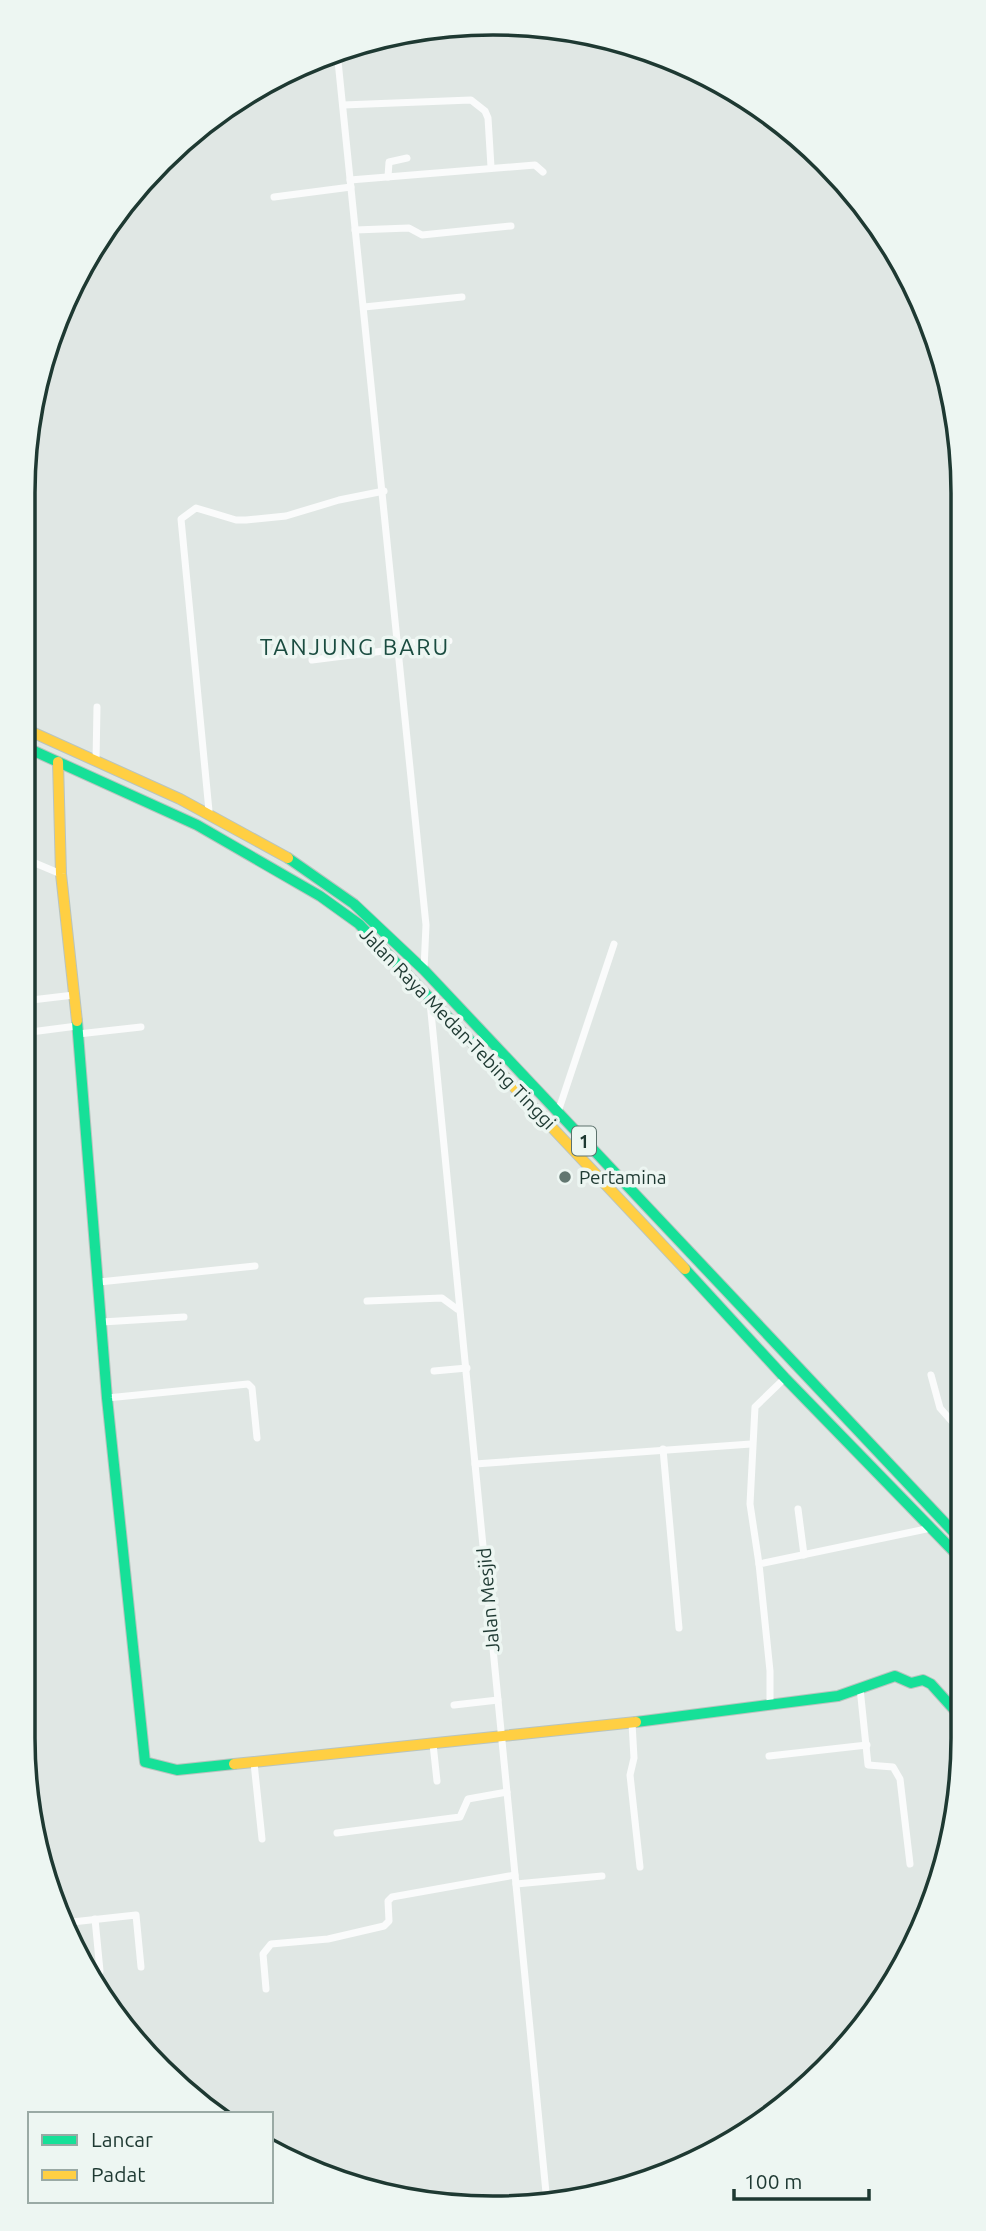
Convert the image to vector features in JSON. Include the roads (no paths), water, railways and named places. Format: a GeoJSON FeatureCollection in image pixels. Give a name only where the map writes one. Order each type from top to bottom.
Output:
{"type":"FeatureCollection","features":[{"type":"Feature","properties":{"kind":"main road","name":"Jalan Raya Medan-Tebing Tinggi"},"geometry":{"type":"LineString","coordinates":[[35,734],[209,811],[329,884],[424,970],[951,1528]]}},
{"type":"Feature","properties":{"kind":"main road","name":"Jalan Raya Medan-Tebing Tinggi"},"geometry":{"type":"LineString","coordinates":[[35,751],[194,822],[250,850],[359,924],[594,1170],[785,1378],[951,1549]]}},
{"type":"Feature","properties":{"kind":"main road"},"geometry":{"type":"LineString","coordinates":[[58,762],[61,874],[75,995],[107,1398],[145,1762],[177,1770],[632,1723],[838,1696],[895,1676],[911,1683],[926,1681],[951,1707]]}},
{"type":"Feature","properties":{"kind":"main road"},"geometry":{"type":"LineString","coordinates":[[822,1415],[833,1404]]}},
{"type":"Feature","properties":{"kind":"street"},"geometry":{"type":"LineString","coordinates":[[338,62],[384,491],[426,925],[424,970]]}},
{"type":"Feature","properties":{"kind":"street"},"geometry":{"type":"LineString","coordinates":[[343,105],[471,100],[488,118],[491,167]]}},
{"type":"Feature","properties":{"kind":"street"},"geometry":{"type":"LineString","coordinates":[[388,177],[389,162],[407,158]]}},
{"type":"Feature","properties":{"kind":"street"},"geometry":{"type":"LineString","coordinates":[[274,197],[388,177],[491,167],[536,165],[543,172]]}},
{"type":"Feature","properties":{"kind":"street"},"geometry":{"type":"LineString","coordinates":[[355,230],[410,228],[422,235],[511,226]]}},
{"type":"Feature","properties":{"kind":"street"},"geometry":{"type":"LineString","coordinates":[[364,307],[462,297]]}},
{"type":"Feature","properties":{"kind":"street"},"geometry":{"type":"LineString","coordinates":[[209,811],[181,519],[197,508],[236,520],[286,516],[339,500],[384,491]]}},
{"type":"Feature","properties":{"kind":"street"},"geometry":{"type":"LineString","coordinates":[[312,660],[449,641]]}},
{"type":"Feature","properties":{"kind":"street"},"geometry":{"type":"LineString","coordinates":[[96,762],[97,707]]}},
{"type":"Feature","properties":{"kind":"street"},"geometry":{"type":"LineString","coordinates":[[35,863],[61,874]]}},
{"type":"Feature","properties":{"kind":"street"},"geometry":{"type":"LineString","coordinates":[[558,1114],[614,944]]}},
{"type":"Feature","properties":{"kind":"street"},"geometry":{"type":"LineString","coordinates":[[35,1000],[75,995]]}},
{"type":"Feature","properties":{"kind":"street","name":"Jalan Mesjid"},"geometry":{"type":"LineString","coordinates":[[430,998],[458,1310],[467,1368],[546,2193]]}},
{"type":"Feature","properties":{"kind":"street"},"geometry":{"type":"LineString","coordinates":[[35,1032],[141,1027]]}},
{"type":"Feature","properties":{"kind":"street"},"geometry":{"type":"LineString","coordinates":[[99,1282],[255,1266]]}},
{"type":"Feature","properties":{"kind":"street"},"geometry":{"type":"LineString","coordinates":[[367,1301],[442,1298],[458,1310]]}},
{"type":"Feature","properties":{"kind":"street"},"geometry":{"type":"LineString","coordinates":[[102,1322],[184,1317]]}},
{"type":"Feature","properties":{"kind":"street"},"geometry":{"type":"LineString","coordinates":[[434,1371],[467,1368]]}},
{"type":"Feature","properties":{"kind":"street"},"geometry":{"type":"LineString","coordinates":[[931,1375],[940,1408],[951,1420]]}},
{"type":"Feature","properties":{"kind":"street"},"geometry":{"type":"LineString","coordinates":[[770,1704],[770,1671],[750,1504],[751,1444],[755,1436],[755,1408],[785,1378]]}},
{"type":"Feature","properties":{"kind":"street"},"geometry":{"type":"LineString","coordinates":[[107,1398],[248,1384],[252,1388],[257,1438]]}},
{"type":"Feature","properties":{"kind":"street"},"geometry":{"type":"LineString","coordinates":[[475,1464],[751,1444]]}},
{"type":"Feature","properties":{"kind":"street"},"geometry":{"type":"LineString","coordinates":[[663,1449],[679,1628]]}},
{"type":"Feature","properties":{"kind":"street"},"geometry":{"type":"LineString","coordinates":[[799,1509],[804,1555]]}},
{"type":"Feature","properties":{"kind":"street"},"geometry":{"type":"LineString","coordinates":[[759,1564],[931,1528]]}},
{"type":"Feature","properties":{"kind":"street"},"geometry":{"type":"LineString","coordinates":[[860,1688],[869,1766],[893,1767],[897,1771],[910,1864]]}},
{"type":"Feature","properties":{"kind":"street"},"geometry":{"type":"LineString","coordinates":[[454,1705],[498,1700]]}},
{"type":"Feature","properties":{"kind":"street"},"geometry":{"type":"LineString","coordinates":[[632,1723],[634,1758],[630,1775],[640,1867]]}},
{"type":"Feature","properties":{"kind":"street"},"geometry":{"type":"LineString","coordinates":[[433,1744],[437,1781]]}},
{"type":"Feature","properties":{"kind":"street"},"geometry":{"type":"LineString","coordinates":[[769,1756],[867,1745]]}},
{"type":"Feature","properties":{"kind":"street"},"geometry":{"type":"LineString","coordinates":[[254,1763],[262,1839]]}},
{"type":"Feature","properties":{"kind":"street"},"geometry":{"type":"LineString","coordinates":[[337,1833],[460,1817],[471,1797],[507,1792]]}},
{"type":"Feature","properties":{"kind":"street"},"geometry":{"type":"LineString","coordinates":[[266,1989],[263,1954],[271,1944],[328,1939],[384,1926],[389,1921],[388,1901],[392,1897],[515,1875]]}},
{"type":"Feature","properties":{"kind":"street"},"geometry":{"type":"LineString","coordinates":[[516,1884],[602,1876]]}},
{"type":"Feature","properties":{"kind":"street"},"geometry":{"type":"LineString","coordinates":[[74,1922],[136,1916],[141,1967]]}},
{"type":"Feature","properties":{"kind":"street"},"geometry":{"type":"LineString","coordinates":[[95,1919],[100,1971]]}},
{"type":"Feature","properties":{"kind":"place","name":"Pertamina"},"geometry":{"type":"Point","coordinates":[565,1177]}},
{"type":"Feature","properties":{"kind":"district","name":"TANJUNG BARU"},"geometry":{"type":"Point","coordinates":[355,646]}}]}
